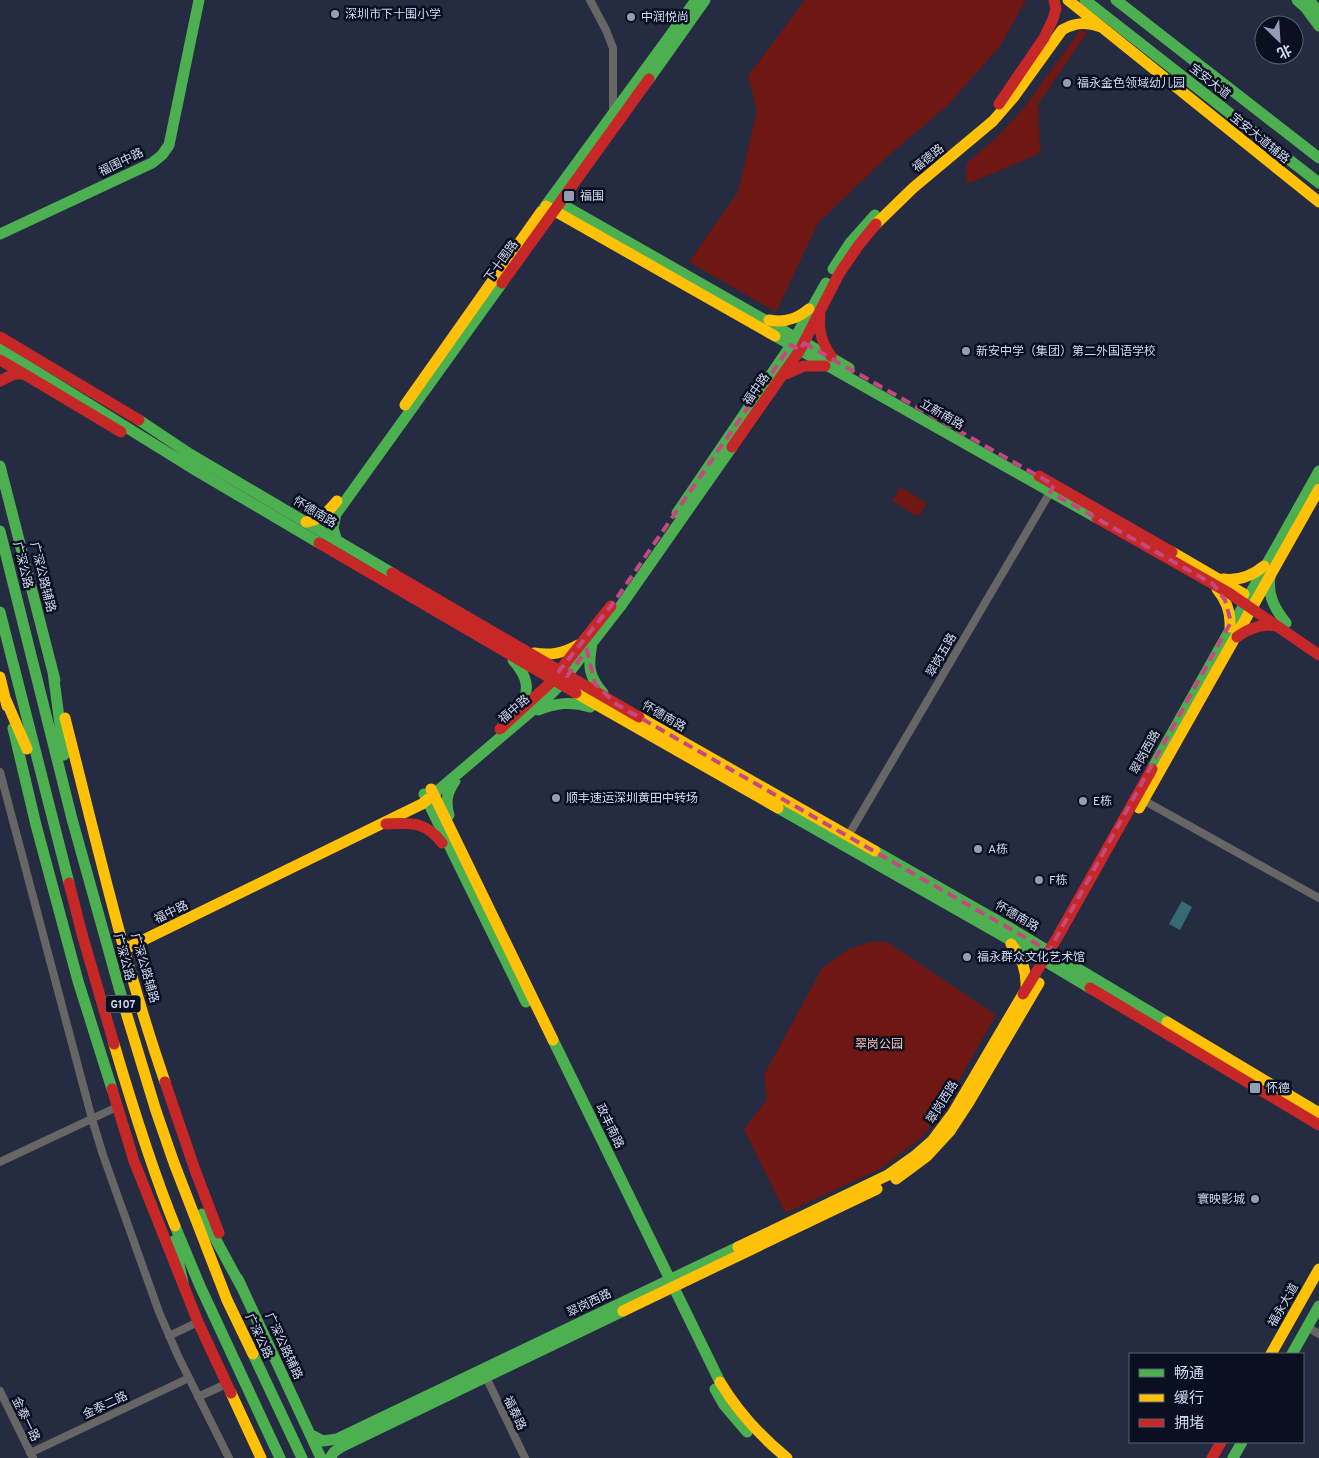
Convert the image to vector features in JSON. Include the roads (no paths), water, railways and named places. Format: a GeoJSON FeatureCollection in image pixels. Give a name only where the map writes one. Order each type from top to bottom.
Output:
{"type":"FeatureCollection","features":[{"type":"Feature","properties":{"kind":"main road","name":"福围中路"},"geometry":{"type":"LineString","coordinates":[[0,234],[152,163],[165,152],[169,145],[199,0]]}},
{"type":"Feature","properties":{"kind":"main road","name":"下十围路"},"geometry":{"type":"LineString","coordinates":[[337,541],[332,527],[336,514],[553,204],[613,112],[696,0]]}},
{"type":"Feature","properties":{"kind":"main road","name":"下十围路"},"geometry":{"type":"LineString","coordinates":[[306,522],[314,522],[320,519],[330,510],[553,204],[705,0]]}},
{"type":"Feature","properties":{"kind":"main road","name":"福德路"},"geometry":{"type":"LineString","coordinates":[[1048,40],[1056,8],[1054,0]]}},
{"type":"Feature","properties":{"kind":"main road","name":"宝安大道辅路"},"geometry":{"type":"LineString","coordinates":[[1068,0],[1319,202]]}},
{"type":"Feature","properties":{"kind":"main road","name":"宝安大道"},"geometry":{"type":"LineString","coordinates":[[1085,0],[1319,183]]}},
{"type":"Feature","properties":{"kind":"main road","name":"宝安大道"},"geometry":{"type":"LineString","coordinates":[[1116,0],[1319,158]]}},
{"type":"Feature","properties":{"kind":"main road"},"geometry":{"type":"LineString","coordinates":[[1297,0],[1305,7],[1319,26]]}},
{"type":"Feature","properties":{"kind":"main road"},"geometry":{"type":"LineString","coordinates":[[1309,0],[1319,12]]}},
{"type":"Feature","properties":{"kind":"main road","name":"福德路"},"geometry":{"type":"LineString","coordinates":[[798,344],[819,305],[841,256],[868,222],[907,185],[994,109],[1048,40],[1072,24],[1082,22],[1101,27]]}},
{"type":"Feature","properties":{"kind":"main road","name":"立新南路"},"geometry":{"type":"LineString","coordinates":[[553,204],[760,318],[798,344],[841,369],[1216,581],[1250,602],[1319,655]]}},
{"type":"Feature","properties":{"kind":"main road","name":"立新南路"},"geometry":{"type":"LineString","coordinates":[[553,204],[767,331],[798,344]]}},
{"type":"Feature","properties":{"kind":"main road"},"geometry":{"type":"LineString","coordinates":[[760,318],[772,321],[791,320],[819,305],[819,332],[824,346],[841,369]]}},
{"type":"Feature","properties":{"kind":"main road"},"geometry":{"type":"LineString","coordinates":[[767,331],[777,343],[779,351],[776,367]]}},
{"type":"Feature","properties":{"kind":"main road","name":"怀德南路"},"geometry":{"type":"LineString","coordinates":[[0,337],[152,428],[190,454],[517,647],[560,678]]}},
{"type":"Feature","properties":{"kind":"main road"},"geometry":{"type":"LineString","coordinates":[[0,345],[6,343],[14,345]]}},
{"type":"Feature","properties":{"kind":"main road","name":"福中路"},"geometry":{"type":"LineString","coordinates":[[124,946],[429,795],[466,768],[560,678],[586,644],[776,367],[798,344]]}},
{"type":"Feature","properties":{"kind":"main road","name":"福中路"},"geometry":{"type":"LineString","coordinates":[[586,644],[620,607],[774,387],[798,344]]}},
{"type":"Feature","properties":{"kind":"main road","name":"怀德南路"},"geometry":{"type":"LineString","coordinates":[[0,349],[24,369],[502,651],[560,678],[1002,936],[1050,957],[1319,1126]]}},
{"type":"Feature","properties":{"kind":"main road"},"geometry":{"type":"LineString","coordinates":[[0,360],[24,369]]}},
{"type":"Feature","properties":{"kind":"main road"},"geometry":{"type":"LineString","coordinates":[[774,387],[784,375],[796,368],[810,365],[841,369]]}},
{"type":"Feature","properties":{"kind":"main road"},"geometry":{"type":"LineString","coordinates":[[0,381],[24,369]]}},
{"type":"Feature","properties":{"kind":"main road","name":"广深公路辅路"},"geometry":{"type":"LineString","coordinates":[[0,466],[124,946],[152,1044],[213,1218],[242,1288],[321,1458]]}},
{"type":"Feature","properties":{"kind":"main road","name":"翠岗西路"},"geometry":{"type":"LineString","coordinates":[[1270,568],[1319,471]]}},
{"type":"Feature","properties":{"kind":"main road","name":"翠岗西路"},"geometry":{"type":"LineString","coordinates":[[330,1458],[334,1452],[356,1435],[668,1285],[892,1182],[928,1157],[944,1140],[960,1118],[1250,602],[1319,488]]}},
{"type":"Feature","properties":{"kind":"main road","name":"广深公路"},"geometry":{"type":"LineString","coordinates":[[0,531],[72,819],[115,976],[154,1103],[174,1163],[227,1300],[302,1458]]}},
{"type":"Feature","properties":{"kind":"main road"},"geometry":{"type":"LineString","coordinates":[[1270,568],[1271,598],[1282,625],[1270,624],[1254,627],[1239,635],[1231,636],[1228,608],[1216,581],[1244,578],[1260,570],[1270,568]]}},
{"type":"Feature","properties":{"kind":"main road","name":"G107"},"geometry":{"type":"LineString","coordinates":[[0,612],[82,934],[130,1098],[166,1203],[200,1286],[280,1458]]}},
{"type":"Feature","properties":{"kind":"main road","name":"立新南路"},"geometry":{"type":"LineString","coordinates":[[1282,625],[1319,646]]}},
{"type":"Feature","properties":{"kind":"main road","name":"翠岗西路"},"geometry":{"type":"LineString","coordinates":[[310,1434],[323,1442],[356,1435],[486,1377],[888,1175],[908,1163],[922,1151],[938,1135],[953,1113],[1026,989],[1050,957],[1143,800],[1231,636]]}},
{"type":"Feature","properties":{"kind":"main road"},"geometry":{"type":"LineString","coordinates":[[517,647],[542,655],[554,655],[586,644],[592,678],[612,708]]}},
{"type":"Feature","properties":{"kind":"main road"},"geometry":{"type":"LineString","coordinates":[[502,651],[521,668],[526,681],[528,687],[525,712],[561,702],[612,708]]}},
{"type":"Feature","properties":{"kind":"main road"},"geometry":{"type":"LineString","coordinates":[[53,672],[72,819]]}},
{"type":"Feature","properties":{"kind":"main road"},"geometry":{"type":"LineString","coordinates":[[0,677],[36,825],[71,954],[134,1161],[198,1322],[261,1458]]}},
{"type":"Feature","properties":{"kind":"main road"},"geometry":{"type":"LineString","coordinates":[[5,698],[46,796]]}},
{"type":"Feature","properties":{"kind":"main road","name":"怀德南路"},"geometry":{"type":"LineString","coordinates":[[612,708],[848,836],[1050,957],[1319,1113]]}},
{"type":"Feature","properties":{"kind":"main road","name":"福中路"},"geometry":{"type":"LineString","coordinates":[[124,946],[416,807],[525,712]]}},
{"type":"Feature","properties":{"kind":"main road"},"geometry":{"type":"LineString","coordinates":[[466,768],[452,785],[446,796],[446,803],[451,820],[479,877],[481,892]]}},
{"type":"Feature","properties":{"kind":"main road","name":"政丰南路"},"geometry":{"type":"LineString","coordinates":[[429,795],[460,867],[668,1285],[714,1372],[727,1394],[754,1428],[787,1458]]}},
{"type":"Feature","properties":{"kind":"main road","name":"政丰南路"},"geometry":{"type":"LineString","coordinates":[[429,795],[481,892],[668,1285],[716,1392],[724,1405],[748,1433],[775,1458]]}},
{"type":"Feature","properties":{"kind":"main road"},"geometry":{"type":"LineString","coordinates":[[382,824],[419,824],[426,826],[434,832],[460,867]]}},
{"type":"Feature","properties":{"kind":"main road"},"geometry":{"type":"LineString","coordinates":[[1002,936],[1020,955],[1027,978],[1026,989]]}},
{"type":"Feature","properties":{"kind":"main road"},"geometry":{"type":"LineString","coordinates":[[174,1163],[242,1288]]}},
{"type":"Feature","properties":{"kind":"main road"},"geometry":{"type":"LineString","coordinates":[[166,1203],[183,1283]]}},
{"type":"Feature","properties":{"kind":"main road","name":"福永大道"},"geometry":{"type":"LineString","coordinates":[[1272,1353],[1319,1269]]}},
{"type":"Feature","properties":{"kind":"main road"},"geometry":{"type":"LineString","coordinates":[[1293,1353],[1319,1306]]}},
{"type":"Feature","properties":{"kind":"main road"},"geometry":{"type":"LineString","coordinates":[[1212,1458],[1220,1443]]}},
{"type":"Feature","properties":{"kind":"main road"},"geometry":{"type":"LineString","coordinates":[[1233,1458],[1241,1443]]}},
{"type":"Feature","properties":{"kind":"street"},"geometry":{"type":"LineString","coordinates":[[590,0],[613,48],[613,112]]}},
{"type":"Feature","properties":{"kind":"street","name":"翠岗五路"},"geometry":{"type":"LineString","coordinates":[[848,836],[1052,488]]}},
{"type":"Feature","properties":{"kind":"street"},"geometry":{"type":"LineString","coordinates":[[0,772],[103,1155],[169,1336],[229,1458]]}},
{"type":"Feature","properties":{"kind":"street"},"geometry":{"type":"LineString","coordinates":[[1143,800],[1319,898]]}},
{"type":"Feature","properties":{"kind":"street"},"geometry":{"type":"LineString","coordinates":[[0,1162],[117,1107]]}},
{"type":"Feature","properties":{"kind":"street"},"geometry":{"type":"LineString","coordinates":[[169,1336],[198,1322]]}},
{"type":"Feature","properties":{"kind":"street"},"geometry":{"type":"LineString","coordinates":[[1307,1327],[1319,1334]]}},
{"type":"Feature","properties":{"kind":"street","name":"福泰路"},"geometry":{"type":"LineString","coordinates":[[486,1377],[525,1458]]}},
{"type":"Feature","properties":{"kind":"street","name":"金泰二路"},"geometry":{"type":"LineString","coordinates":[[31,1455],[189,1378]]}},
{"type":"Feature","properties":{"kind":"street"},"geometry":{"type":"LineString","coordinates":[[198,1397],[226,1384]]}},
{"type":"Feature","properties":{"kind":"street","name":"金泰一路"},"geometry":{"type":"LineString","coordinates":[[0,1391],[31,1455]]}},
{"type":"Feature","properties":{"kind":"place","name":"深圳市下十围小学"},"geometry":{"type":"Point","coordinates":[335,14]}},
{"type":"Feature","properties":{"kind":"place","name":"中润悦尚"},"geometry":{"type":"Point","coordinates":[631,17]}},
{"type":"Feature","properties":{"kind":"place","name":"福永金色领域幼儿园"},"geometry":{"type":"Point","coordinates":[1067,83]}},
{"type":"Feature","properties":{"kind":"place","name":"福围"},"geometry":{"type":"Point","coordinates":[569,196]}},
{"type":"Feature","properties":{"kind":"place","name":"新安中学（集团）第二外国语学校"},"geometry":{"type":"Point","coordinates":[966,351]}},
{"type":"Feature","properties":{"kind":"place","name":"顺丰速运深圳黄田中转场"},"geometry":{"type":"Point","coordinates":[556,798]}},
{"type":"Feature","properties":{"kind":"place","name":"E栋"},"geometry":{"type":"Point","coordinates":[1083,801]}},
{"type":"Feature","properties":{"kind":"place","name":"A栋"},"geometry":{"type":"Point","coordinates":[978,849]}},
{"type":"Feature","properties":{"kind":"place","name":"F栋"},"geometry":{"type":"Point","coordinates":[1039,880]}},
{"type":"Feature","properties":{"kind":"place","name":"福永群众文化艺术馆"},"geometry":{"type":"Point","coordinates":[967,957]}},
{"type":"Feature","properties":{"kind":"place","name":"怀德"},"geometry":{"type":"Point","coordinates":[1255,1088]}},
{"type":"Feature","properties":{"kind":"place","name":"寰映影城"},"geometry":{"type":"Point","coordinates":[1255,1199]}},
{"type":"Feature","properties":{"kind":"park label","name":"翠岗公园"},"geometry":{"type":"Point","coordinates":[879,1044]}}]}
